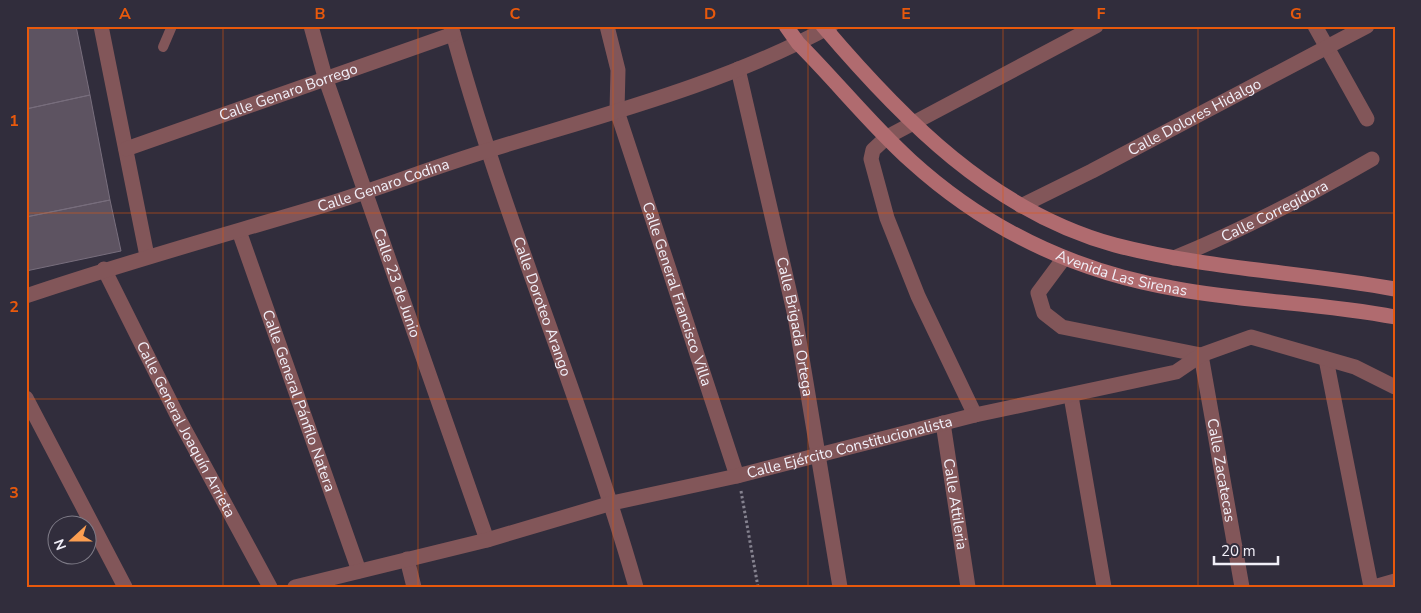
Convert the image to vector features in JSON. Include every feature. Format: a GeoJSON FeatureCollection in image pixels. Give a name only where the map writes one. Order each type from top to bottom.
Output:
{"type":"FeatureCollection","features":[{"type":"Feature","properties":{"kind":"main road","name":"Avenida Las Sirenas"},"geometry":{"type":"LineString","coordinates":[[786,26],[798,43],[911,162],[950,194],[1030,244],[1114,276],[1177,289],[1395,317]]}},
{"type":"Feature","properties":{"kind":"main road","name":"Avenida Las Sirenas"},"geometry":{"type":"LineString","coordinates":[[826,27],[913,123],[937,146],[976,177],[1021,206],[1070,230],[1113,244],[1174,258],[1233,268],[1354,281],[1395,289]]}},
{"type":"Feature","properties":{"kind":"street"},"geometry":{"type":"LineString","coordinates":[[101,26],[148,256]]}},
{"type":"Feature","properties":{"kind":"street","name":"Calle 23 de Junio"},"geometry":{"type":"LineString","coordinates":[[311,26],[325,77],[487,540]]}},
{"type":"Feature","properties":{"kind":"street","name":"Calle General Francisco Villa"},"geometry":{"type":"LineString","coordinates":[[607,26],[618,70],[617,111],[737,476]]}},
{"type":"Feature","properties":{"kind":"street"},"geometry":{"type":"LineString","coordinates":[[975,415],[918,296],[887,218],[871,159],[873,150],[887,137],[1096,26]]}},
{"type":"Feature","properties":{"kind":"street"},"geometry":{"type":"LineString","coordinates":[[1315,26],[1367,119]]}},
{"type":"Feature","properties":{"kind":"street","name":"Calle Dolores Hidalgo"},"geometry":{"type":"LineString","coordinates":[[1021,206],[1092,171],[1367,26]]}},
{"type":"Feature","properties":{"kind":"street","name":"Calle Genaro Codina"},"geometry":{"type":"LineString","coordinates":[[26,296],[104,269],[239,231],[366,192],[489,150],[617,111],[738,70],[798,43],[826,27]]}},
{"type":"Feature","properties":{"kind":"street","name":"Calle Genaro Borrego"},"geometry":{"type":"LineString","coordinates":[[126,150],[452,30]]}},
{"type":"Feature","properties":{"kind":"street","name":"Calle Doroteo Arango"},"geometry":{"type":"LineString","coordinates":[[452,30],[489,150],[612,503],[636,587]]}},
{"type":"Feature","properties":{"kind":"street","name":"Calle Brigada Ortega"},"geometry":{"type":"LineString","coordinates":[[738,70],[795,316],[816,456],[840,587]]}},
{"type":"Feature","properties":{"kind":"street","name":"Calle Corregidora"},"geometry":{"type":"LineString","coordinates":[[1174,258],[1214,242],[1298,201],[1372,159]]}},
{"type":"Feature","properties":{"kind":"street","name":"Calle General Pánfilo Natera"},"geometry":{"type":"LineString","coordinates":[[239,231],[359,571]]}},
{"type":"Feature","properties":{"kind":"street"},"geometry":{"type":"LineString","coordinates":[[1064,258],[1038,293],[1044,313],[1062,327],[1201,355]]}},
{"type":"Feature","properties":{"kind":"street","name":"Calle General Joaquín Arrieta"},"geometry":{"type":"LineString","coordinates":[[104,269],[180,421],[270,587]]}},
{"type":"Feature","properties":{"kind":"street","name":"Calle Ejército Constitucionalista"},"geometry":{"type":"LineString","coordinates":[[295,587],[487,540],[612,503],[737,476],[975,415],[1071,396],[1176,372],[1201,355],[1251,337],[1355,368],[1395,387]]}},
{"type":"Feature","properties":{"kind":"street","name":"Calle Zacatecas"},"geometry":{"type":"LineString","coordinates":[[1201,355],[1242,587]]}},
{"type":"Feature","properties":{"kind":"street"},"geometry":{"type":"LineString","coordinates":[[1326,359],[1373,587],[1395,581]]}},
{"type":"Feature","properties":{"kind":"street"},"geometry":{"type":"LineString","coordinates":[[1071,396],[1104,587]]}},
{"type":"Feature","properties":{"kind":"street"},"geometry":{"type":"LineString","coordinates":[[26,398],[125,587]]}},
{"type":"Feature","properties":{"kind":"street","name":"Calle Attileria"},"geometry":{"type":"LineString","coordinates":[[943,423],[968,587]]}},
{"type":"Feature","properties":{"kind":"street"},"geometry":{"type":"LineString","coordinates":[[407,559],[414,587]]}},
{"type":"Feature","properties":{"kind":"lane"},"geometry":{"type":"LineString","coordinates":[[163,47],[172,26]]}},
{"type":"Feature","properties":{"kind":"path"},"geometry":{"type":"LineString","coordinates":[[737,476],[746,512],[758,587]]}},
{"type":"Feature","properties":{"kind":"building"},"geometry":{"type":"Polygon","coordinates":[[[26,26],[76,26],[90,95],[26,109],[26,26]]]}},
{"type":"Feature","properties":{"kind":"building"},"geometry":{"type":"Polygon","coordinates":[[[90,95],[110,200],[26,217],[26,109],[90,95]]]}},
{"type":"Feature","properties":{"kind":"building"},"geometry":{"type":"Polygon","coordinates":[[[110,200],[121,251],[26,271],[26,217],[110,200]]]}}]}
